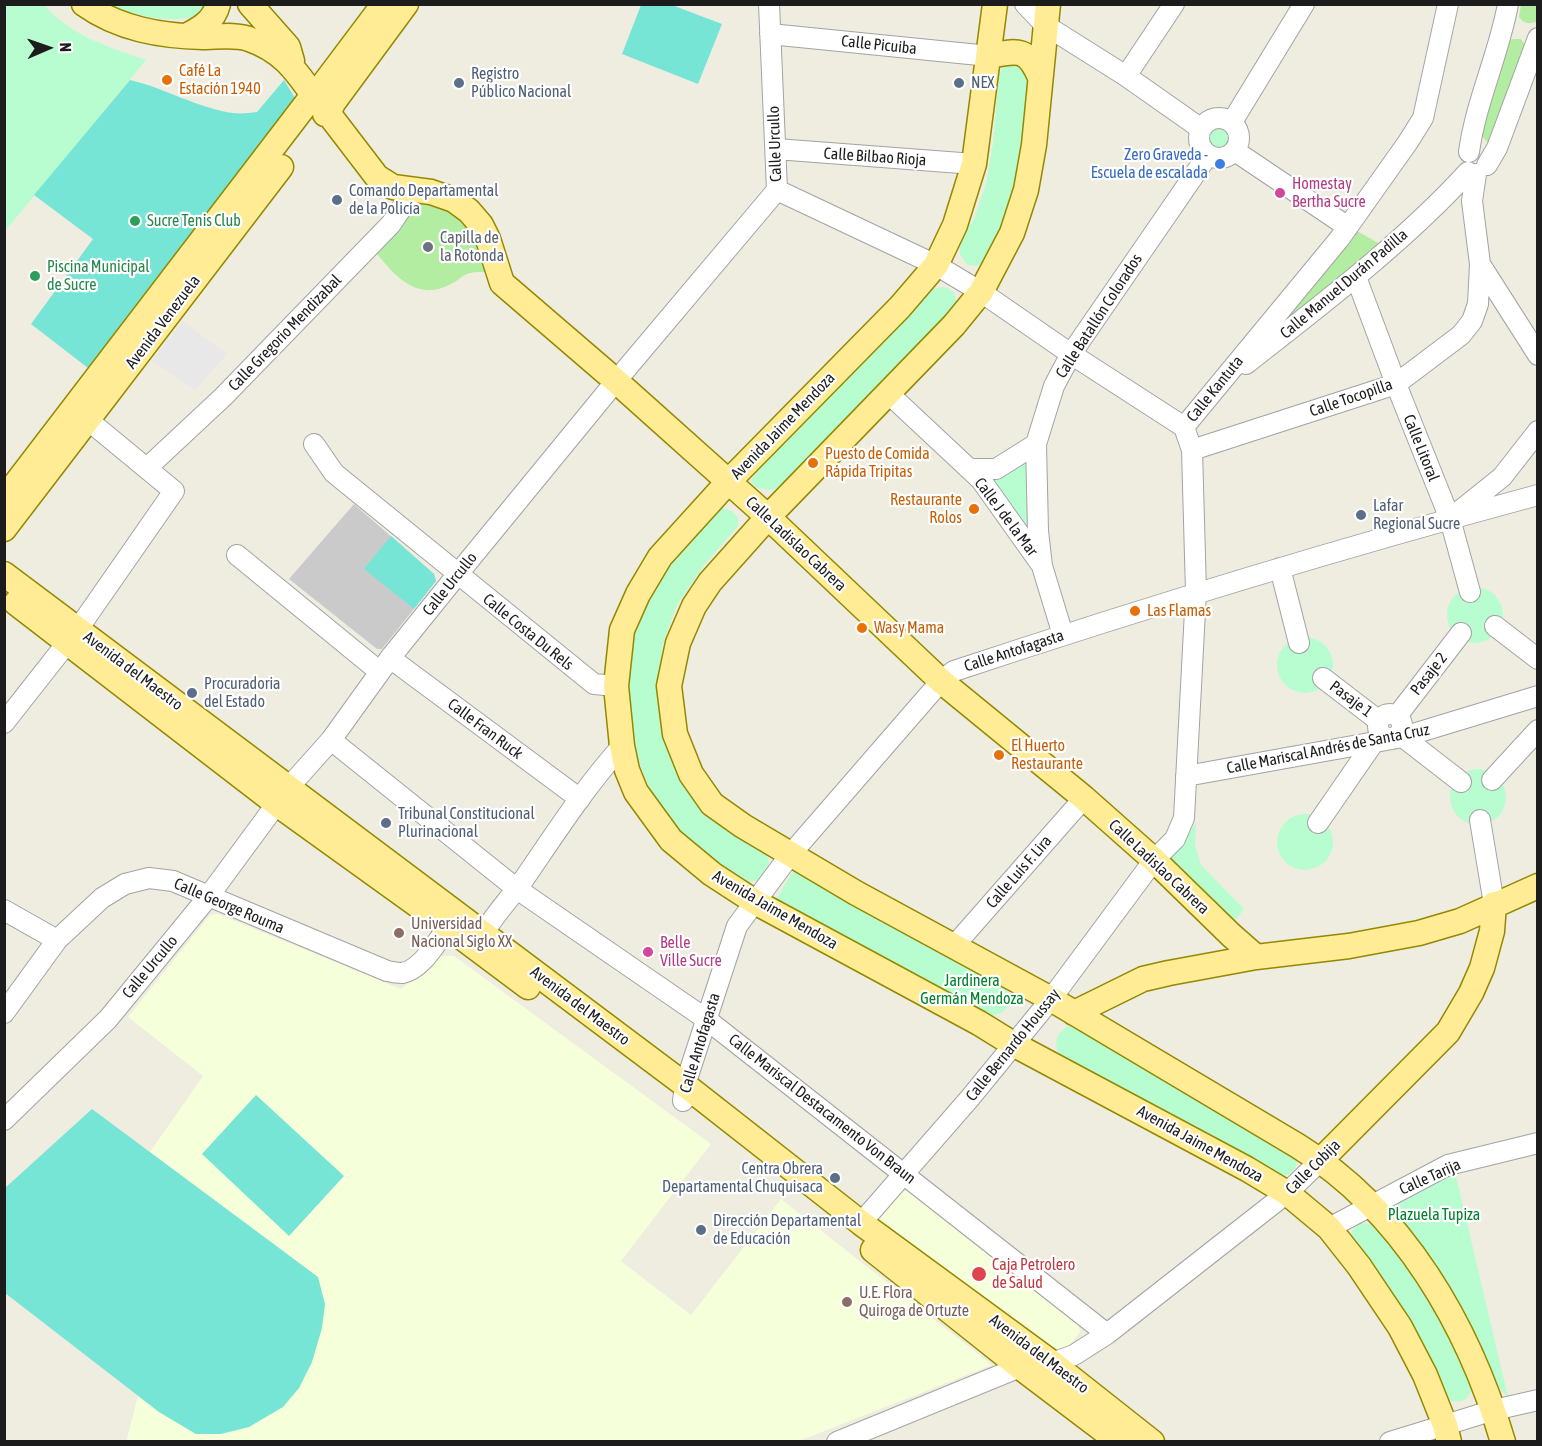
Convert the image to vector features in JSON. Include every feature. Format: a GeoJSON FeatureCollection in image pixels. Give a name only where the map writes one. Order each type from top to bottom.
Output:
{"type":"FeatureCollection","features":[{"type":"Feature","properties":{"kind":"main road","name":"Calle Ladislao Cabrera"},"geometry":{"type":"LineString","coordinates":[[84,4],[99,15],[124,26],[186,36],[247,38],[280,54],[293,66],[377,177],[393,187],[431,192],[454,200],[469,211],[481,225],[488,239],[502,283],[768,517],[941,681],[1084,798],[1154,860],[1256,957]]}},
{"type":"Feature","properties":{"kind":"main road"},"geometry":{"type":"LineString","coordinates":[[186,36],[199,30],[212,19],[218,4]]}},
{"type":"Feature","properties":{"kind":"main road","name":"Calle Ladislao Cabrera"},"geometry":{"type":"LineString","coordinates":[[250,4],[288,46],[293,66]]}},
{"type":"Feature","properties":{"kind":"main road"},"geometry":{"type":"LineString","coordinates":[[320,104],[384,4]]}},
{"type":"Feature","properties":{"kind":"main road"},"geometry":{"type":"LineString","coordinates":[[320,104],[406,4]]}},
{"type":"Feature","properties":{"kind":"main road","name":"Avenida Jaime Mendoza"},"geometry":{"type":"LineString","coordinates":[[995,4],[974,164],[955,225],[936,265],[900,307],[728,482],[660,557],[638,594],[622,630],[616,686],[622,746],[627,770],[636,792],[671,840],[712,874],[755,902],[1247,1169],[1287,1193],[1329,1228],[1359,1266],[1400,1327],[1425,1375],[1447,1433]]}},
{"type":"Feature","properties":{"kind":"main road"},"geometry":{"type":"LineString","coordinates":[[1047,15],[1034,144],[1026,190],[1012,233],[981,292],[954,325],[768,517],[710,582],[694,606],[678,644],[669,686],[675,734],[691,774],[712,804],[743,826],[856,894],[1052,999],[1321,1160],[1371,1205],[1406,1246],[1439,1293],[1463,1337],[1494,1410],[1503,1442]]}},
{"type":"Feature","properties":{"kind":"main road"},"geometry":{"type":"LineString","coordinates":[[989,56],[1012,51],[1024,53],[1033,61],[1040,77]]}},
{"type":"Feature","properties":{"kind":"main road","name":"Avenida Venezuela"},"geometry":{"type":"LineString","coordinates":[[4,499],[80,414],[320,104]]}},
{"type":"Feature","properties":{"kind":"main road","name":"Avenida Venezuela"},"geometry":{"type":"LineString","coordinates":[[4,529],[80,414]]}},
{"type":"Feature","properties":{"kind":"main road","name":"Avenida del Maestro"},"geometry":{"type":"LineString","coordinates":[[4,574],[72,636],[283,796],[1052,1363],[1152,1442]]}},
{"type":"Feature","properties":{"kind":"main road","name":"Avenida del Maestro"},"geometry":{"type":"LineString","coordinates":[[4,595],[72,636]]}},
{"type":"Feature","properties":{"kind":"main road","name":"Avenida del Maestro"},"geometry":{"type":"LineString","coordinates":[[283,796],[447,927],[478,940]]}},
{"type":"Feature","properties":{"kind":"main road"},"geometry":{"type":"LineString","coordinates":[[1074,1013],[1143,979],[1256,957],[1349,946],[1419,933],[1460,921],[1538,886]]}},
{"type":"Feature","properties":{"kind":"main road","name":"Calle Cobija"},"geometry":{"type":"LineString","coordinates":[[1321,1160],[1448,1032],[1471,993],[1482,968],[1491,931],[1494,904]]}},
{"type":"Feature","properties":{"kind":"main road","name":"Avenida del Maestro"},"geometry":{"type":"LineString","coordinates":[[684,1093],[1020,1367],[1119,1442]]}},
{"type":"Feature","properties":{"kind":"street","name":"Calle Urcullo"},"geometry":{"type":"LineString","coordinates":[[4,1120],[108,1019],[208,897],[283,796],[331,740],[385,665],[457,574],[777,190],[769,4]]}},
{"type":"Feature","properties":{"kind":"street"},"geometry":{"type":"LineString","coordinates":[[1025,4],[1047,15],[1126,76],[1200,128]]}},
{"type":"Feature","properties":{"kind":"street"},"geometry":{"type":"LineString","coordinates":[[1126,76],[1174,4]]}},
{"type":"Feature","properties":{"kind":"street"},"geometry":{"type":"LineString","coordinates":[[1232,122],[1304,4]]}},
{"type":"Feature","properties":{"kind":"street"},"geometry":{"type":"LineString","coordinates":[[1508,4],[1504,26],[1538,36]]}},
{"type":"Feature","properties":{"kind":"street","name":"Calle Kantuta"},"geometry":{"type":"LineString","coordinates":[[1154,860],[1175,839],[1184,818],[1196,592],[1192,450],[1184,427],[1348,227],[1423,118],[1445,6]]}},
{"type":"Feature","properties":{"kind":"street","name":"Calle Tocopilla"},"geometry":{"type":"LineString","coordinates":[[1192,450],[1396,384],[1461,335],[1472,321],[1478,304],[1480,264],[1472,201],[1477,170],[1463,162],[1469,152],[1472,133],[1504,26]]}},
{"type":"Feature","properties":{"kind":"street","name":"Calle Picuiba"},"geometry":{"type":"LineString","coordinates":[[770,34],[989,56]]}},
{"type":"Feature","properties":{"kind":"street","name":"Calle Manuel Durán Padilla"},"geometry":{"type":"LineString","coordinates":[[1214,390],[1356,277],[1477,170],[1497,148],[1538,36]]}},
{"type":"Feature","properties":{"kind":"street"},"geometry":{"type":"LineString","coordinates":[[1215,117],[1232,122],[1239,139],[1234,151],[1225,157],[1213,158],[1203,151],[1198,140],[1200,128],[1204,123],[1215,117]]}},
{"type":"Feature","properties":{"kind":"street","name":"Calle Bilbao Rioja"},"geometry":{"type":"LineString","coordinates":[[776,149],[974,164]]}},
{"type":"Feature","properties":{"kind":"street"},"geometry":{"type":"LineString","coordinates":[[1234,151],[1348,227]]}},
{"type":"Feature","properties":{"kind":"street","name":"Calle Batallón Colorados"},"geometry":{"type":"LineString","coordinates":[[1064,635],[1042,566],[1038,531],[1036,444],[1054,386],[1071,354],[1208,155]]}},
{"type":"Feature","properties":{"kind":"street"},"geometry":{"type":"LineString","coordinates":[[777,190],[936,265],[981,292],[1184,427]]}},
{"type":"Feature","properties":{"kind":"street","name":"Calle Gregorio Mendizabal"},"geometry":{"type":"LineString","coordinates":[[148,467],[223,397],[391,224],[413,191]]}},
{"type":"Feature","properties":{"kind":"street"},"geometry":{"type":"LineString","coordinates":[[1480,264],[1538,355]]}},
{"type":"Feature","properties":{"kind":"street","name":"Calle Litoral"},"geometry":{"type":"LineString","coordinates":[[1356,277],[1450,519],[1470,592]]}},
{"type":"Feature","properties":{"kind":"street","name":"Calle J de la Mar"},"geometry":{"type":"LineString","coordinates":[[889,394],[981,480],[1042,566]]}},
{"type":"Feature","properties":{"kind":"street"},"geometry":{"type":"LineString","coordinates":[[4,723],[72,636],[174,491],[148,467],[80,414]]}},
{"type":"Feature","properties":{"kind":"street"},"geometry":{"type":"LineString","coordinates":[[1450,519],[1502,477],[1538,431]]}},
{"type":"Feature","properties":{"kind":"street","name":"Calle Costa Du Rels"},"geometry":{"type":"LineString","coordinates":[[314,444],[334,473],[594,684],[616,686]]}},
{"type":"Feature","properties":{"kind":"street","name":"Calle J de la Mar"},"geometry":{"type":"LineString","coordinates":[[969,469],[996,469],[1036,444]]}},
{"type":"Feature","properties":{"kind":"street","name":"Calle Antofagasta"},"geometry":{"type":"LineString","coordinates":[[684,1093],[737,926],[790,855],[941,681],[954,671],[1196,592],[1538,495]]}},
{"type":"Feature","properties":{"kind":"street","name":"Calle Fran Ruck"},"geometry":{"type":"LineString","coordinates":[[237,555],[385,665],[580,799]]}},
{"type":"Feature","properties":{"kind":"street"},"geometry":{"type":"LineString","coordinates":[[1280,568],[1299,643]]}},
{"type":"Feature","properties":{"kind":"street"},"geometry":{"type":"LineString","coordinates":[[1495,626],[1538,659]]}},
{"type":"Feature","properties":{"kind":"street","name":"Pasaje 2"},"geometry":{"type":"LineString","coordinates":[[1388,718],[1461,633]]}},
{"type":"Feature","properties":{"kind":"street","name":"Pasaje 1"},"geometry":{"type":"LineString","coordinates":[[1323,678],[1388,718],[1378,728],[1382,735],[1390,739]]}},
{"type":"Feature","properties":{"kind":"street","name":"Calle Mariscal Andrés de Santa Cruz"},"geometry":{"type":"LineString","coordinates":[[1186,777],[1390,739],[1538,696]]}},
{"type":"Feature","properties":{"kind":"street"},"geometry":{"type":"LineString","coordinates":[[1492,780],[1538,730]]}},
{"type":"Feature","properties":{"kind":"street"},"geometry":{"type":"LineString","coordinates":[[1318,823],[1390,739],[1461,782]]}},
{"type":"Feature","properties":{"kind":"street","name":"Calle Mariscal Destacamento Von Braun"},"geometry":{"type":"LineString","coordinates":[[331,740],[517,889],[706,1019],[1107,1334]]}},
{"type":"Feature","properties":{"kind":"street"},"geometry":{"type":"LineString","coordinates":[[478,940],[517,889],[599,771],[622,746]]}},
{"type":"Feature","properties":{"kind":"street","name":"Calle Luís F. Lira"},"geometry":{"type":"LineString","coordinates":[[954,945],[1084,798]]}},
{"type":"Feature","properties":{"kind":"street"},"geometry":{"type":"LineString","coordinates":[[1480,820],[1494,904]]}},
{"type":"Feature","properties":{"kind":"street","name":"Calle Bernardo Houssay"},"geometry":{"type":"LineString","coordinates":[[861,1223],[970,1098],[1052,999],[1154,860]]}},
{"type":"Feature","properties":{"kind":"street","name":"Calle George Rouma"},"geometry":{"type":"LineString","coordinates":[[4,1013],[57,940],[102,898],[125,884],[149,879],[173,881],[387,971],[402,973],[412,969],[422,960],[447,927]]}},
{"type":"Feature","properties":{"kind":"street"},"geometry":{"type":"LineString","coordinates":[[4,910],[57,940]]}},
{"type":"Feature","properties":{"kind":"street","name":"Calle Tarija"},"geometry":{"type":"LineString","coordinates":[[1329,1228],[1448,1165],[1538,1143]]}},
{"type":"Feature","properties":{"kind":"street","name":"Calle Cobija"},"geometry":{"type":"LineString","coordinates":[[837,1442],[1020,1367],[1052,1363],[1074,1354],[1107,1334],[1287,1193],[1321,1160]]}},
{"type":"Feature","properties":{"kind":"street"},"geometry":{"type":"LineString","coordinates":[[1390,1442],[1447,1433],[1494,1410],[1538,1400]]}},
{"type":"Feature","properties":{"kind":"shaded area"},"geometry":{"type":"Polygon","coordinates":[[[641,5],[672,5],[722,24],[698,84],[622,54],[641,5]]]}},
{"type":"Feature","properties":{"kind":"shaded area","name":"Sucre Tenis Club"},"geometry":{"type":"Polygon","coordinates":[[[130,80],[207,107],[233,113],[257,112],[284,80],[295,98],[286,113],[88,368],[31,324],[93,239],[34,195],[130,80]]]}},
{"type":"Feature","properties":{"kind":"shaded area"},"geometry":{"type":"Polygon","coordinates":[[[183,321],[227,354],[195,390],[152,361],[183,321]]]}},
{"type":"Feature","properties":{"kind":"shaded area"},"geometry":{"type":"Polygon","coordinates":[[[354,504],[434,574],[436,581],[382,649],[377,649],[289,579],[354,504]]]}},
{"type":"Feature","properties":{"kind":"shaded area"},"geometry":{"type":"Polygon","coordinates":[[[391,536],[434,574],[436,581],[414,609],[364,569],[391,536]]]}},
{"type":"Feature","properties":{"kind":"shaded area"},"geometry":{"type":"Polygon","coordinates":[[[218,914],[401,989],[439,956],[454,956],[711,1144],[621,1261],[691,1315],[781,1199],[992,1365],[799,1441],[126,1442],[138,1396],[159,1412],[196,1434],[318,1277],[150,1152],[203,1076],[128,1017],[210,915],[218,914]]]}},
{"type":"Feature","properties":{"kind":"shaded area"},"geometry":{"type":"Polygon","coordinates":[[[256,1095],[344,1176],[289,1236],[202,1154],[256,1095]]]}},
{"type":"Feature","properties":{"kind":"shaded area"},"geometry":{"type":"Polygon","coordinates":[[[92,1109],[318,1277],[325,1304],[322,1328],[312,1362],[299,1388],[283,1407],[249,1427],[221,1434],[196,1434],[159,1412],[5,1293],[5,1188],[92,1109]]]}},
{"type":"Feature","properties":{"kind":"shaded area","name":"Caja Petrolero de Salud"},"geometry":{"type":"Polygon","coordinates":[[[893,1191],[908,1191],[1078,1320],[1080,1332],[1063,1354],[1051,1356],[878,1228],[876,1213],[893,1191]]]}},
{"type":"Feature","properties":{"kind":"green space"},"geometry":{"type":"Polygon","coordinates":[[[5,5],[44,5],[78,33],[146,60],[5,231],[5,5]]]}},
{"type":"Feature","properties":{"kind":"green space"},"geometry":{"type":"Polygon","coordinates":[[[113,5],[207,5],[197,17],[164,19],[133,13],[113,5]]]}},
{"type":"Feature","properties":{"kind":"green space"},"geometry":{"type":"Polygon","coordinates":[[[1521,5],[1537,5],[1536,22],[1527,23],[1519,17],[1521,5]]]}},
{"type":"Feature","properties":{"kind":"green space"},"geometry":{"type":"Polygon","coordinates":[[[1521,39],[1527,48],[1493,139],[1487,142],[1479,132],[1509,40],[1521,39]]]}},
{"type":"Feature","properties":{"kind":"green space"},"geometry":{"type":"Polygon","coordinates":[[[1017,61],[1033,72],[1023,166],[992,256],[977,266],[967,265],[960,254],[959,243],[974,219],[986,184],[993,143],[999,75],[1005,63],[1017,61]]]}},
{"type":"Feature","properties":{"kind":"green space"},"geometry":{"type":"Polygon","coordinates":[[[1219,124],[1228,127],[1231,136],[1228,145],[1219,148],[1210,145],[1207,136],[1210,127],[1219,124]]]}},
{"type":"Feature","properties":{"kind":"green space"},"geometry":{"type":"Polygon","coordinates":[[[421,202],[437,204],[459,215],[473,234],[490,272],[469,273],[439,289],[428,290],[409,284],[392,271],[377,254],[395,232],[410,207],[421,202]]]}},
{"type":"Feature","properties":{"kind":"green space"},"geometry":{"type":"Polygon","coordinates":[[[1357,231],[1380,244],[1259,347],[1357,231]]]}},
{"type":"Feature","properties":{"kind":"green space"},"geometry":{"type":"Polygon","coordinates":[[[944,287],[954,294],[957,306],[782,485],[773,490],[756,488],[751,481],[754,475],[860,361],[933,289],[944,287]]]}},
{"type":"Feature","properties":{"kind":"green space"},"geometry":{"type":"Polygon","coordinates":[[[1027,461],[1031,534],[990,481],[1027,461]]]}},
{"type":"Feature","properties":{"kind":"green space"},"geometry":{"type":"Polygon","coordinates":[[[716,509],[732,511],[738,518],[738,526],[705,564],[677,605],[662,646],[659,702],[668,750],[691,795],[730,831],[763,851],[768,857],[769,865],[766,876],[756,881],[746,882],[687,841],[657,806],[635,753],[626,697],[631,637],[656,578],[716,509]]]}},
{"type":"Feature","properties":{"kind":"green space"},"geometry":{"type":"Polygon","coordinates":[[[1470,587],[1480,587],[1495,595],[1501,604],[1503,615],[1501,626],[1495,635],[1480,643],[1470,643],[1459,638],[1452,631],[1447,620],[1447,610],[1452,599],[1459,592],[1470,587]]]}},
{"type":"Feature","properties":{"kind":"green space"},"geometry":{"type":"Polygon","coordinates":[[[1300,637],[1310,637],[1325,645],[1331,654],[1333,665],[1331,676],[1325,685],[1310,693],[1300,693],[1289,688],[1282,681],[1277,670],[1277,660],[1282,649],[1289,642],[1300,637]]]}},
{"type":"Feature","properties":{"kind":"green space"},"geometry":{"type":"Polygon","coordinates":[[[1473,769],[1483,769],[1498,777],[1504,786],[1506,797],[1504,808],[1498,817],[1483,825],[1473,825],[1462,820],[1455,813],[1450,802],[1450,792],[1455,781],[1462,774],[1473,769]]]}},
{"type":"Feature","properties":{"kind":"green space"},"geometry":{"type":"Polygon","coordinates":[[[1300,814],[1310,814],[1325,822],[1331,831],[1333,842],[1331,853],[1325,862],[1310,870],[1300,870],[1289,865],[1282,858],[1277,847],[1277,837],[1282,826],[1289,819],[1300,814]]]}},
{"type":"Feature","properties":{"kind":"green space"},"geometry":{"type":"Polygon","coordinates":[[[1196,823],[1195,845],[1201,865],[1244,909],[1233,923],[1168,859],[1196,823]]]}},
{"type":"Feature","properties":{"kind":"green space","name":"Jardinera Germán Mendoza"},"geometry":{"type":"Polygon","coordinates":[[[793,871],[798,871],[1006,987],[1007,1007],[995,1015],[980,1017],[776,900],[793,871]]]}},
{"type":"Feature","properties":{"kind":"green space","name":"Jardinera Germán Mendoza"},"geometry":{"type":"Polygon","coordinates":[[[1072,1025],[1296,1154],[1295,1168],[1286,1175],[1277,1177],[1211,1136],[1059,1054],[1056,1045],[1058,1036],[1072,1025]]]}},
{"type":"Feature","properties":{"kind":"green space","name":"Plazuela Tupiza"},"geometry":{"type":"Polygon","coordinates":[[[1455,1172],[1508,1397],[1495,1384],[1468,1319],[1443,1278],[1398,1216],[1396,1206],[1405,1196],[1455,1172]]]}},
{"type":"Feature","properties":{"kind":"green space"},"geometry":{"type":"Polygon","coordinates":[[[1361,1223],[1376,1225],[1422,1288],[1452,1338],[1472,1389],[1464,1400],[1457,1402],[1444,1398],[1350,1240],[1353,1230],[1361,1223]]]}},
{"type":"Feature","properties":{"kind":"place","name":"Café La Estación 1940"},"geometry":{"type":"Point","coordinates":[167,80]}},
{"type":"Feature","properties":{"kind":"place","name":"Registro Público Nacional"},"geometry":{"type":"Point","coordinates":[459,83]}},
{"type":"Feature","properties":{"kind":"place","name":"NEX"},"geometry":{"type":"Point","coordinates":[959,83]}},
{"type":"Feature","properties":{"kind":"place","name":"Zero Graveda - Escuela de escalada"},"geometry":{"type":"Point","coordinates":[1220,164]}},
{"type":"Feature","properties":{"kind":"place","name":"Homestay Bertha Sucre"},"geometry":{"type":"Point","coordinates":[1280,193]}},
{"type":"Feature","properties":{"kind":"place","name":"Comando Departamental de la Policía"},"geometry":{"type":"Point","coordinates":[337,200]}},
{"type":"Feature","properties":{"kind":"place","name":"Sucre Tenis Club"},"geometry":{"type":"Point","coordinates":[135,221]}},
{"type":"Feature","properties":{"kind":"place","name":"Capilla de la Rotonda"},"geometry":{"type":"Point","coordinates":[428,247]}},
{"type":"Feature","properties":{"kind":"place","name":"Piscina Municipal de Sucre"},"geometry":{"type":"Point","coordinates":[35,276]}},
{"type":"Feature","properties":{"kind":"place","name":"Puesto de Comida Rápida Tripitas"},"geometry":{"type":"Point","coordinates":[813,463]}},
{"type":"Feature","properties":{"kind":"place","name":"Restaurante Rolos"},"geometry":{"type":"Point","coordinates":[974,509]}},
{"type":"Feature","properties":{"kind":"place","name":"Lafar Regional Sucre"},"geometry":{"type":"Point","coordinates":[1361,515]}},
{"type":"Feature","properties":{"kind":"place","name":"Las Flamas"},"geometry":{"type":"Point","coordinates":[1135,611]}},
{"type":"Feature","properties":{"kind":"place","name":"Wasy Mama"},"geometry":{"type":"Point","coordinates":[862,628]}},
{"type":"Feature","properties":{"kind":"place","name":"Procuradoria del Estado"},"geometry":{"type":"Point","coordinates":[192,693]}},
{"type":"Feature","properties":{"kind":"place","name":"El Huerto Restaurante"},"geometry":{"type":"Point","coordinates":[999,755]}},
{"type":"Feature","properties":{"kind":"place","name":"Tribunal Constitucional Plurinacional"},"geometry":{"type":"Point","coordinates":[386,823]}},
{"type":"Feature","properties":{"kind":"place","name":"Universidad Nacional Siglo XX"},"geometry":{"type":"Point","coordinates":[399,933]}},
{"type":"Feature","properties":{"kind":"place","name":"Belle Ville Sucre"},"geometry":{"type":"Point","coordinates":[648,952]}},
{"type":"Feature","properties":{"kind":"place","name":"Centra Obrera Departamental Chuquisaca"},"geometry":{"type":"Point","coordinates":[835,1178]}},
{"type":"Feature","properties":{"kind":"place","name":"Dirección Departamental de Educación"},"geometry":{"type":"Point","coordinates":[701,1230]}},
{"type":"Feature","properties":{"kind":"place","name":"Caja Petrolero de Salud"},"geometry":{"type":"Point","coordinates":[979,1274]}},
{"type":"Feature","properties":{"kind":"place","name":"U.E. Flora Quiroga de Ortuzte"},"geometry":{"type":"Point","coordinates":[847,1302]}}]}
